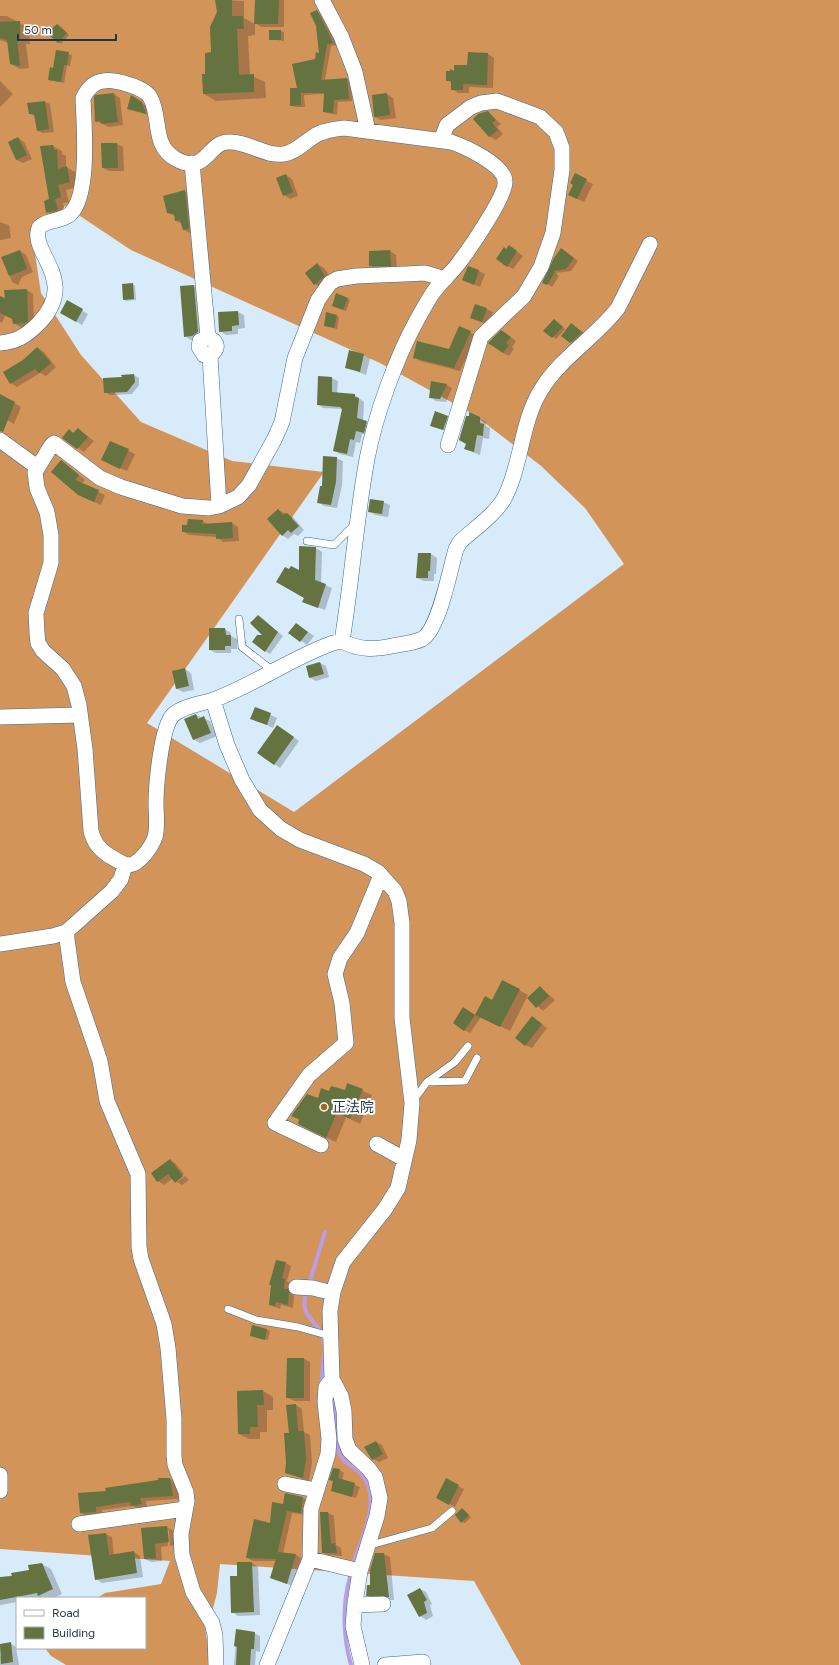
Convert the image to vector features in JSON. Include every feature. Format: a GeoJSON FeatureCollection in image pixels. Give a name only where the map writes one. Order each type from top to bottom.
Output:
{"type":"FeatureCollection","features":[{"type":"Feature","properties":{"kind":"street"},"geometry":{"type":"LineString","coordinates":[[322,0],[341,36],[355,72],[368,131]]}},
{"type":"Feature","properties":{"kind":"street"},"geometry":{"type":"LineString","coordinates":[[0,344],[12,342],[24,337],[47,314],[54,302],[55,282],[52,268],[39,240],[39,229],[42,225],[64,219],[72,213],[79,198],[84,166],[83,98],[88,88],[102,81],[122,82],[145,92],[150,97],[158,138],[164,150],[175,159],[186,164],[196,163],[209,156],[216,145],[227,141],[239,143],[274,154],[285,154],[293,151],[317,134],[328,130],[344,128],[451,142],[466,148],[503,172],[506,182],[504,191],[488,219],[458,263],[433,293],[412,329],[391,379],[369,450],[342,641]]}},
{"type":"Feature","properties":{"kind":"street"},"geometry":{"type":"LineString","coordinates":[[441,140],[447,125],[471,107],[481,103],[497,101],[540,117],[556,132],[562,148],[562,170],[553,233],[541,267],[524,296],[481,337],[448,446]]}},
{"type":"Feature","properties":{"kind":"street"},"geometry":{"type":"LineString","coordinates":[[192,163],[208,337],[214,341],[216,346],[216,351],[210,356],[219,506]]}},
{"type":"Feature","properties":{"kind":"street"},"geometry":{"type":"LineString","coordinates":[[445,279],[425,273],[356,276],[337,279],[330,283],[318,300],[295,358],[282,422],[274,440],[249,485],[238,497],[219,506],[209,508],[182,506],[121,487],[100,478],[54,443],[37,467],[35,480],[46,512],[51,542],[50,563],[36,613],[38,643],[43,651],[63,669],[74,686],[80,715],[94,840],[98,848],[125,865],[135,863],[152,845],[155,836],[156,785],[168,723],[174,715],[212,700],[322,647],[342,641],[354,648],[369,650],[422,639],[430,632],[440,606],[456,549],[465,538],[495,511],[504,497],[515,473],[532,411],[540,391],[563,364],[611,318],[618,308],[650,244]]}},
{"type":"Feature","properties":{"kind":"street"},"geometry":{"type":"LineString","coordinates":[[0,440],[37,467]]}},
{"type":"Feature","properties":{"kind":"street"},"geometry":{"type":"LineString","coordinates":[[212,700],[227,745],[242,780],[260,810],[281,829],[300,840],[364,864],[381,875],[395,891],[399,901],[402,923],[402,1018],[412,1103],[411,1125],[398,1188],[392,1199],[343,1262],[333,1293],[327,1336],[332,1379],[341,1396],[344,1411],[345,1439],[349,1450],[369,1469],[379,1488],[380,1507],[360,1571],[355,1605],[353,1626],[362,1665]]}},
{"type":"Feature","properties":{"kind":"street"},"geometry":{"type":"LineString","coordinates":[[0,717],[80,715]]}},
{"type":"Feature","properties":{"kind":"street"},"geometry":{"type":"LineString","coordinates":[[0,944],[53,936],[66,932],[112,891],[121,879],[125,865]]}},
{"type":"Feature","properties":{"kind":"street"},"geometry":{"type":"LineString","coordinates":[[321,1145],[275,1123],[309,1075],[346,1043],[342,1003],[335,974],[340,958],[357,933],[381,875]]}},
{"type":"Feature","properties":{"kind":"street"},"geometry":{"type":"LineString","coordinates":[[66,932],[73,982],[100,1061],[107,1101],[138,1174],[139,1247],[141,1259],[164,1324],[168,1348],[174,1419],[175,1465],[186,1492],[181,1534],[182,1555],[193,1592],[212,1623],[215,1635],[216,1665]]}},
{"type":"Feature","properties":{"kind":"street"},"geometry":{"type":"LineString","coordinates":[[377,1144],[404,1159]]}},
{"type":"Feature","properties":{"kind":"street"},"geometry":{"type":"LineString","coordinates":[[296,1287],[313,1288],[333,1293]]}},
{"type":"Feature","properties":{"kind":"street"},"geometry":{"type":"LineString","coordinates":[[267,1665],[310,1559],[311,1509],[328,1454],[329,1426],[325,1402],[326,1387],[332,1379]]}},
{"type":"Feature","properties":{"kind":"street"},"geometry":{"type":"LineString","coordinates":[[0,1475],[0,1491]]}},
{"type":"Feature","properties":{"kind":"street"},"geometry":{"type":"LineString","coordinates":[[285,1484],[316,1490]]}},
{"type":"Feature","properties":{"kind":"street"},"geometry":{"type":"LineString","coordinates":[[79,1524],[185,1508]]}},
{"type":"Feature","properties":{"kind":"street"},"geometry":{"type":"LineString","coordinates":[[310,1559],[360,1571]]}},
{"type":"Feature","properties":{"kind":"street"},"geometry":{"type":"LineString","coordinates":[[355,1605],[383,1604]]}},
{"type":"Feature","properties":{"kind":"street"},"geometry":{"type":"LineString","coordinates":[[385,1665],[424,1662]]}},
{"type":"Feature","properties":{"kind":"lane"},"geometry":{"type":"LineString","coordinates":[[307,541],[334,545],[358,521]]}},
{"type":"Feature","properties":{"kind":"lane"},"geometry":{"type":"LineString","coordinates":[[239,619],[242,647],[273,671]]}},
{"type":"Feature","properties":{"kind":"lane"},"geometry":{"type":"LineString","coordinates":[[412,1103],[427,1082],[455,1062],[468,1046]]}},
{"type":"Feature","properties":{"kind":"lane"},"geometry":{"type":"LineString","coordinates":[[427,1082],[465,1081],[477,1058]]}},
{"type":"Feature","properties":{"kind":"lane"},"geometry":{"type":"LineString","coordinates":[[228,1309],[256,1320],[298,1327],[327,1336]]}},
{"type":"Feature","properties":{"kind":"lane"},"geometry":{"type":"LineString","coordinates":[[367,1546],[432,1528],[452,1512]]}},
{"type":"Feature","properties":{"kind":"shaded area"},"geometry":{"type":"Polygon","coordinates":[[[0,0],[839,0],[839,1665],[521,1665],[474,1581],[220,1564],[217,1593],[208,1627],[202,1609],[211,1665],[66,1665],[51,1656],[46,1649],[146,1649],[146,1597],[99,1597],[105,1593],[161,1584],[170,1561],[0,1549],[0,0]],[[65,206],[34,247],[41,293],[81,355],[141,422],[232,461],[324,472],[147,723],[294,812],[624,564],[585,508],[540,465],[473,414],[380,363],[131,250],[65,206]]]}},
{"type":"Feature","properties":{"kind":"building"},"geometry":{"type":"Polygon","coordinates":[[[215,0],[232,0],[232,16],[243,16],[244,29],[237,29],[239,75],[254,74],[254,92],[203,94],[202,74],[205,74],[205,53],[211,52],[210,27],[217,12],[215,0]]]}},
{"type":"Feature","properties":{"kind":"building"},"geometry":{"type":"Polygon","coordinates":[[[255,0],[279,0],[278,24],[254,24],[255,0]]]}},
{"type":"Feature","properties":{"kind":"building"},"geometry":{"type":"Polygon","coordinates":[[[317,10],[333,43],[327,44],[321,80],[347,78],[349,99],[334,100],[333,113],[323,112],[324,93],[301,93],[301,105],[290,106],[290,88],[297,88],[292,64],[315,59],[316,52],[319,53],[316,26],[310,13],[317,10]]]}},
{"type":"Feature","properties":{"kind":"building"},"geometry":{"type":"Polygon","coordinates":[[[20,21],[20,39],[17,39],[20,66],[10,64],[7,40],[0,38],[0,22],[20,21]]]}},
{"type":"Feature","properties":{"kind":"building"},"geometry":{"type":"Polygon","coordinates":[[[57,24],[67,33],[58,43],[47,33],[57,24]]]}},
{"type":"Feature","properties":{"kind":"building"},"geometry":{"type":"Polygon","coordinates":[[[269,30],[281,30],[281,40],[269,40],[269,30]]]}},
{"type":"Feature","properties":{"kind":"building"},"geometry":{"type":"Polygon","coordinates":[[[56,50],[69,52],[67,65],[64,65],[61,82],[48,80],[50,67],[53,68],[56,50]]]}},
{"type":"Feature","properties":{"kind":"building"},"geometry":{"type":"Polygon","coordinates":[[[468,52],[488,53],[487,85],[463,84],[463,90],[451,90],[451,81],[446,81],[446,71],[450,71],[450,69],[454,71],[454,65],[467,65],[468,52]]]}},
{"type":"Feature","properties":{"kind":"building"},"geometry":{"type":"Polygon","coordinates":[[[114,93],[118,122],[102,124],[100,121],[95,122],[95,95],[114,93]]]}},
{"type":"Feature","properties":{"kind":"building"},"geometry":{"type":"Polygon","coordinates":[[[387,93],[390,115],[374,117],[372,95],[387,93]]]}},
{"type":"Feature","properties":{"kind":"building"},"geometry":{"type":"Polygon","coordinates":[[[131,95],[142,102],[146,114],[127,109],[131,95]]]}},
{"type":"Feature","properties":{"kind":"building"},"geometry":{"type":"Polygon","coordinates":[[[45,101],[49,129],[37,131],[34,114],[29,114],[27,103],[45,101]]]}},
{"type":"Feature","properties":{"kind":"building"},"geometry":{"type":"Polygon","coordinates":[[[488,111],[496,120],[492,123],[498,130],[489,137],[473,119],[478,114],[488,111]]]}},
{"type":"Feature","properties":{"kind":"building"},"geometry":{"type":"Polygon","coordinates":[[[18,137],[27,155],[16,160],[8,142],[18,137]]]}},
{"type":"Feature","properties":{"kind":"building"},"geometry":{"type":"Polygon","coordinates":[[[101,143],[117,143],[118,168],[102,168],[101,143]]]}},
{"type":"Feature","properties":{"kind":"building"},"geometry":{"type":"Polygon","coordinates":[[[53,145],[54,150],[57,150],[58,169],[67,166],[70,182],[58,185],[61,197],[55,199],[58,210],[46,213],[44,201],[49,199],[40,146],[53,145]]]}},
{"type":"Feature","properties":{"kind":"building"},"geometry":{"type":"Polygon","coordinates":[[[575,173],[587,179],[577,199],[568,195],[573,185],[570,183],[575,173]]]}},
{"type":"Feature","properties":{"kind":"building"},"geometry":{"type":"Polygon","coordinates":[[[286,174],[293,192],[283,196],[276,178],[286,174]]]}},
{"type":"Feature","properties":{"kind":"building"},"geometry":{"type":"Polygon","coordinates":[[[185,190],[189,229],[183,230],[180,220],[175,221],[174,214],[167,213],[163,196],[185,190]]]}},
{"type":"Feature","properties":{"kind":"building"},"geometry":{"type":"Polygon","coordinates":[[[509,245],[517,251],[507,267],[496,259],[504,247],[506,249],[509,245]]]}},
{"type":"Feature","properties":{"kind":"building"},"geometry":{"type":"Polygon","coordinates":[[[561,248],[574,258],[566,269],[553,271],[555,272],[547,285],[542,283],[554,258],[561,248]]]}},
{"type":"Feature","properties":{"kind":"building"},"geometry":{"type":"Polygon","coordinates":[[[20,250],[27,269],[9,276],[1,257],[20,250]]]}},
{"type":"Feature","properties":{"kind":"building"},"geometry":{"type":"Polygon","coordinates":[[[390,250],[391,266],[369,266],[369,251],[390,250]]]}},
{"type":"Feature","properties":{"kind":"building"},"geometry":{"type":"Polygon","coordinates":[[[317,263],[325,276],[314,285],[305,273],[317,263]]]}},
{"type":"Feature","properties":{"kind":"building"},"geometry":{"type":"Polygon","coordinates":[[[468,266],[479,270],[474,285],[462,280],[468,266]]]}},
{"type":"Feature","properties":{"kind":"building"},"geometry":{"type":"Polygon","coordinates":[[[133,283],[134,299],[123,300],[122,284],[133,283]]]}},
{"type":"Feature","properties":{"kind":"building"},"geometry":{"type":"Polygon","coordinates":[[[194,285],[198,332],[192,336],[184,337],[180,286],[194,285]]]}},
{"type":"Feature","properties":{"kind":"building"},"geometry":{"type":"Polygon","coordinates":[[[27,289],[28,321],[25,323],[13,324],[12,319],[0,313],[0,296],[5,298],[4,290],[27,289]]]}},
{"type":"Feature","properties":{"kind":"building"},"geometry":{"type":"Polygon","coordinates":[[[336,293],[348,298],[343,310],[332,306],[336,293]]]}},
{"type":"Feature","properties":{"kind":"building"},"geometry":{"type":"Polygon","coordinates":[[[67,300],[83,309],[76,322],[60,313],[67,300]]]}},
{"type":"Feature","properties":{"kind":"building"},"geometry":{"type":"Polygon","coordinates":[[[475,304],[487,308],[482,322],[470,318],[475,304]]]}},
{"type":"Feature","properties":{"kind":"building"},"geometry":{"type":"Polygon","coordinates":[[[238,311],[239,325],[232,326],[232,331],[219,332],[218,312],[238,311]]]}},
{"type":"Feature","properties":{"kind":"building"},"geometry":{"type":"Polygon","coordinates":[[[326,312],[337,315],[334,328],[324,326],[326,312]]]}},
{"type":"Feature","properties":{"kind":"building"},"geometry":{"type":"Polygon","coordinates":[[[554,319],[563,327],[552,338],[543,331],[554,319]]]}},
{"type":"Feature","properties":{"kind":"building"},"geometry":{"type":"Polygon","coordinates":[[[571,323],[582,332],[570,343],[561,336],[571,323]]]}},
{"type":"Feature","properties":{"kind":"building"},"geometry":{"type":"Polygon","coordinates":[[[459,326],[471,331],[454,368],[413,358],[417,341],[449,349],[459,326]]]}},
{"type":"Feature","properties":{"kind":"building"},"geometry":{"type":"Polygon","coordinates":[[[501,330],[511,337],[506,343],[509,345],[503,353],[488,343],[501,330]]]}},
{"type":"Feature","properties":{"kind":"building"},"geometry":{"type":"Polygon","coordinates":[[[37,347],[51,363],[39,373],[35,369],[10,384],[3,372],[23,360],[37,347]]]}},
{"type":"Feature","properties":{"kind":"building"},"geometry":{"type":"Polygon","coordinates":[[[349,350],[364,354],[360,372],[345,368],[349,350]]]}},
{"type":"Feature","properties":{"kind":"building"},"geometry":{"type":"Polygon","coordinates":[[[134,374],[135,382],[127,392],[104,393],[103,378],[122,377],[121,375],[134,374]]]}},
{"type":"Feature","properties":{"kind":"building"},"geometry":{"type":"Polygon","coordinates":[[[318,376],[332,377],[332,392],[355,394],[355,397],[359,398],[357,418],[367,421],[364,433],[356,431],[354,440],[350,439],[347,454],[333,451],[342,409],[340,407],[317,405],[318,376]]]}},
{"type":"Feature","properties":{"kind":"building"},"geometry":{"type":"Polygon","coordinates":[[[431,381],[447,384],[440,399],[429,398],[431,381]]]}},
{"type":"Feature","properties":{"kind":"building"},"geometry":{"type":"Polygon","coordinates":[[[0,394],[15,402],[3,432],[0,431],[0,394]]]}},
{"type":"Feature","properties":{"kind":"building"},"geometry":{"type":"Polygon","coordinates":[[[435,411],[448,416],[443,430],[430,426],[435,411]]]}},
{"type":"Feature","properties":{"kind":"building"},"geometry":{"type":"Polygon","coordinates":[[[469,412],[480,417],[480,423],[484,424],[483,436],[477,435],[474,452],[464,449],[466,444],[459,440],[466,416],[469,416],[469,412]]]}},
{"type":"Feature","properties":{"kind":"building"},"geometry":{"type":"Polygon","coordinates":[[[78,428],[88,437],[77,449],[62,438],[69,429],[73,433],[78,428]]]}},
{"type":"Feature","properties":{"kind":"building"},"geometry":{"type":"Polygon","coordinates":[[[110,441],[129,449],[120,469],[101,460],[110,441]]]}},
{"type":"Feature","properties":{"kind":"building"},"geometry":{"type":"Polygon","coordinates":[[[323,456],[337,457],[336,482],[331,505],[317,503],[320,486],[322,486],[323,456]]]}},
{"type":"Feature","properties":{"kind":"building"},"geometry":{"type":"Polygon","coordinates":[[[61,460],[79,475],[75,480],[99,490],[94,502],[78,495],[51,472],[61,460]]]}},
{"type":"Feature","properties":{"kind":"building"},"geometry":{"type":"Polygon","coordinates":[[[370,499],[384,501],[382,514],[368,512],[370,499]]]}},
{"type":"Feature","properties":{"kind":"building"},"geometry":{"type":"Polygon","coordinates":[[[278,509],[283,515],[287,513],[299,526],[291,533],[288,530],[282,536],[267,519],[278,509]]]}},
{"type":"Feature","properties":{"kind":"building"},"geometry":{"type":"Polygon","coordinates":[[[188,519],[203,520],[202,524],[232,522],[233,538],[216,539],[216,534],[182,532],[182,525],[187,525],[188,519]]]}},
{"type":"Feature","properties":{"kind":"building"},"geometry":{"type":"Polygon","coordinates":[[[299,546],[316,547],[315,580],[326,584],[318,608],[302,602],[304,598],[276,582],[285,567],[289,569],[291,566],[299,570],[299,546]]]}},
{"type":"Feature","properties":{"kind":"building"},"geometry":{"type":"Polygon","coordinates":[[[418,553],[431,553],[428,578],[416,578],[418,553]]]}},
{"type":"Feature","properties":{"kind":"building"},"geometry":{"type":"Polygon","coordinates":[[[258,615],[278,632],[265,652],[252,642],[257,635],[262,635],[250,623],[258,615]]]}},
{"type":"Feature","properties":{"kind":"building"},"geometry":{"type":"Polygon","coordinates":[[[296,623],[308,632],[300,642],[288,633],[296,623]]]}},
{"type":"Feature","properties":{"kind":"building"},"geometry":{"type":"Polygon","coordinates":[[[209,628],[225,628],[226,635],[231,635],[231,646],[225,646],[225,650],[209,650],[209,628]]]}},
{"type":"Feature","properties":{"kind":"building"},"geometry":{"type":"Polygon","coordinates":[[[320,662],[324,674],[309,678],[306,666],[320,662]]]}},
{"type":"Feature","properties":{"kind":"building"},"geometry":{"type":"Polygon","coordinates":[[[185,668],[189,686],[176,689],[172,671],[185,668]]]}},
{"type":"Feature","properties":{"kind":"building"},"geometry":{"type":"Polygon","coordinates":[[[255,707],[271,713],[267,725],[250,719],[255,707]]]}},
{"type":"Feature","properties":{"kind":"building"},"geometry":{"type":"Polygon","coordinates":[[[196,714],[198,719],[204,716],[211,733],[193,740],[184,719],[196,714]]]}},
{"type":"Feature","properties":{"kind":"building"},"geometry":{"type":"Polygon","coordinates":[[[277,725],[294,737],[274,765],[257,753],[277,725]]]}},
{"type":"Feature","properties":{"kind":"building"},"geometry":{"type":"Polygon","coordinates":[[[502,980],[520,989],[500,1027],[475,1015],[485,996],[492,1000],[502,980]]]}},
{"type":"Feature","properties":{"kind":"building"},"geometry":{"type":"Polygon","coordinates":[[[540,986],[549,996],[536,1008],[527,998],[540,986]]]}},
{"type":"Feature","properties":{"kind":"building"},"geometry":{"type":"Polygon","coordinates":[[[463,1007],[475,1015],[464,1031],[453,1023],[463,1007]]]}},
{"type":"Feature","properties":{"kind":"building"},"geometry":{"type":"Polygon","coordinates":[[[532,1016],[542,1024],[525,1046],[515,1038],[532,1016]]]}},
{"type":"Feature","properties":{"kind":"building","name":"正法院"},"geometry":{"type":"Polygon","coordinates":[[[347,1083],[363,1089],[350,1119],[337,1112],[326,1138],[298,1124],[299,1119],[291,1116],[307,1094],[318,1098],[321,1088],[329,1091],[331,1086],[345,1090],[347,1083]]]}},
{"type":"Feature","properties":{"kind":"building"},"geometry":{"type":"Polygon","coordinates":[[[170,1159],[183,1176],[175,1183],[168,1174],[157,1182],[151,1173],[170,1159]]]}},
{"type":"Feature","properties":{"kind":"building"},"geometry":{"type":"Polygon","coordinates":[[[276,1260],[286,1262],[282,1278],[285,1279],[284,1289],[288,1289],[289,1292],[288,1305],[276,1302],[275,1306],[269,1305],[271,1285],[269,1285],[276,1260]]]}},
{"type":"Feature","properties":{"kind":"building"},"geometry":{"type":"Polygon","coordinates":[[[252,1325],[267,1329],[265,1340],[250,1336],[252,1325]]]}},
{"type":"Feature","properties":{"kind":"building"},"geometry":{"type":"Polygon","coordinates":[[[287,1358],[304,1358],[304,1398],[286,1398],[287,1358]]]}},
{"type":"Feature","properties":{"kind":"building"},"geometry":{"type":"Polygon","coordinates":[[[263,1390],[264,1405],[257,1405],[258,1427],[250,1427],[250,1434],[238,1434],[237,1391],[263,1390]]]}},
{"type":"Feature","properties":{"kind":"building"},"geometry":{"type":"Polygon","coordinates":[[[296,1404],[298,1431],[304,1431],[306,1459],[303,1478],[285,1473],[286,1462],[284,1433],[289,1433],[286,1405],[296,1404]]]}},
{"type":"Feature","properties":{"kind":"building"},"geometry":{"type":"Polygon","coordinates":[[[376,1441],[383,1454],[372,1460],[364,1447],[376,1441]]]}},
{"type":"Feature","properties":{"kind":"building"},"geometry":{"type":"Polygon","coordinates":[[[333,1468],[340,1469],[338,1478],[355,1483],[352,1497],[331,1491],[333,1481],[329,1480],[333,1468]]]}},
{"type":"Feature","properties":{"kind":"building"},"geometry":{"type":"Polygon","coordinates":[[[158,1478],[170,1478],[173,1496],[140,1498],[142,1504],[131,1506],[130,1502],[96,1507],[96,1512],[80,1513],[78,1493],[106,1491],[105,1488],[158,1480],[158,1478]]]}},
{"type":"Feature","properties":{"kind":"building"},"geometry":{"type":"Polygon","coordinates":[[[446,1478],[459,1485],[449,1505],[436,1498],[446,1478]]]}},
{"type":"Feature","properties":{"kind":"building"},"geometry":{"type":"Polygon","coordinates":[[[285,1493],[303,1497],[301,1513],[287,1511],[276,1559],[246,1558],[254,1519],[270,1523],[272,1502],[283,1504],[285,1493]]]}},
{"type":"Feature","properties":{"kind":"building"},"geometry":{"type":"Polygon","coordinates":[[[462,1508],[469,1515],[461,1523],[455,1515],[462,1508]]]}},
{"type":"Feature","properties":{"kind":"building"},"geometry":{"type":"Polygon","coordinates":[[[320,1512],[328,1512],[331,1544],[335,1543],[337,1553],[322,1553],[320,1512]]]}},
{"type":"Feature","properties":{"kind":"building"},"geometry":{"type":"Polygon","coordinates":[[[167,1526],[169,1542],[155,1544],[156,1558],[144,1559],[141,1528],[167,1526]]]}},
{"type":"Feature","properties":{"kind":"building"},"geometry":{"type":"Polygon","coordinates":[[[106,1533],[109,1555],[134,1551],[137,1573],[95,1580],[88,1535],[106,1533]]]}},
{"type":"Feature","properties":{"kind":"building"},"geometry":{"type":"Polygon","coordinates":[[[278,1552],[296,1554],[287,1584],[270,1578],[278,1552]]]}},
{"type":"Feature","properties":{"kind":"building"},"geometry":{"type":"Polygon","coordinates":[[[375,1553],[384,1553],[389,1597],[366,1596],[367,1585],[370,1585],[370,1570],[375,1553]]]}},
{"type":"Feature","properties":{"kind":"building"},"geometry":{"type":"Polygon","coordinates":[[[237,1562],[252,1562],[254,1612],[231,1613],[230,1576],[237,1576],[237,1562]]]}},
{"type":"Feature","properties":{"kind":"building"},"geometry":{"type":"Polygon","coordinates":[[[42,1563],[53,1589],[38,1596],[37,1593],[0,1600],[0,1577],[12,1576],[11,1573],[29,1570],[28,1565],[42,1563]]]}},
{"type":"Feature","properties":{"kind":"building"},"geometry":{"type":"Polygon","coordinates":[[[420,1588],[427,1600],[424,1602],[427,1613],[419,1617],[407,1595],[420,1588]]]}},
{"type":"Feature","properties":{"kind":"building"},"geometry":{"type":"Polygon","coordinates":[[[236,1629],[255,1632],[254,1649],[251,1649],[250,1665],[236,1665],[237,1647],[234,1646],[236,1629]]]}},
{"type":"Feature","properties":{"kind":"building"},"geometry":{"type":"Polygon","coordinates":[[[11,1642],[13,1662],[1,1664],[0,1644],[11,1642]]]}},
{"type":"Feature","properties":{"kind":"waterway"},"geometry":{"type":"LineString","coordinates":[[310,1281],[325,1232]]}},
{"type":"Feature","properties":{"kind":"waterway"},"geometry":{"type":"LineString","coordinates":[[306,1292],[304,1304],[306,1313],[319,1329],[325,1345]]}},
{"type":"Feature","properties":{"kind":"waterway"},"geometry":{"type":"LineString","coordinates":[[321,1387],[324,1354]]}},
{"type":"Feature","properties":{"kind":"waterway"},"geometry":{"type":"LineString","coordinates":[[331,1397],[334,1411],[335,1438],[338,1451],[345,1462],[361,1474],[367,1483],[370,1494],[371,1505],[369,1517],[354,1561]]}},
{"type":"Feature","properties":{"kind":"waterway"},"geometry":{"type":"LineString","coordinates":[[350,1577],[347,1588],[344,1621],[346,1643],[351,1665]]}},
{"type":"Feature","properties":{"kind":"place","name":"正法院"},"geometry":{"type":"Point","coordinates":[324,1107]}}]}
